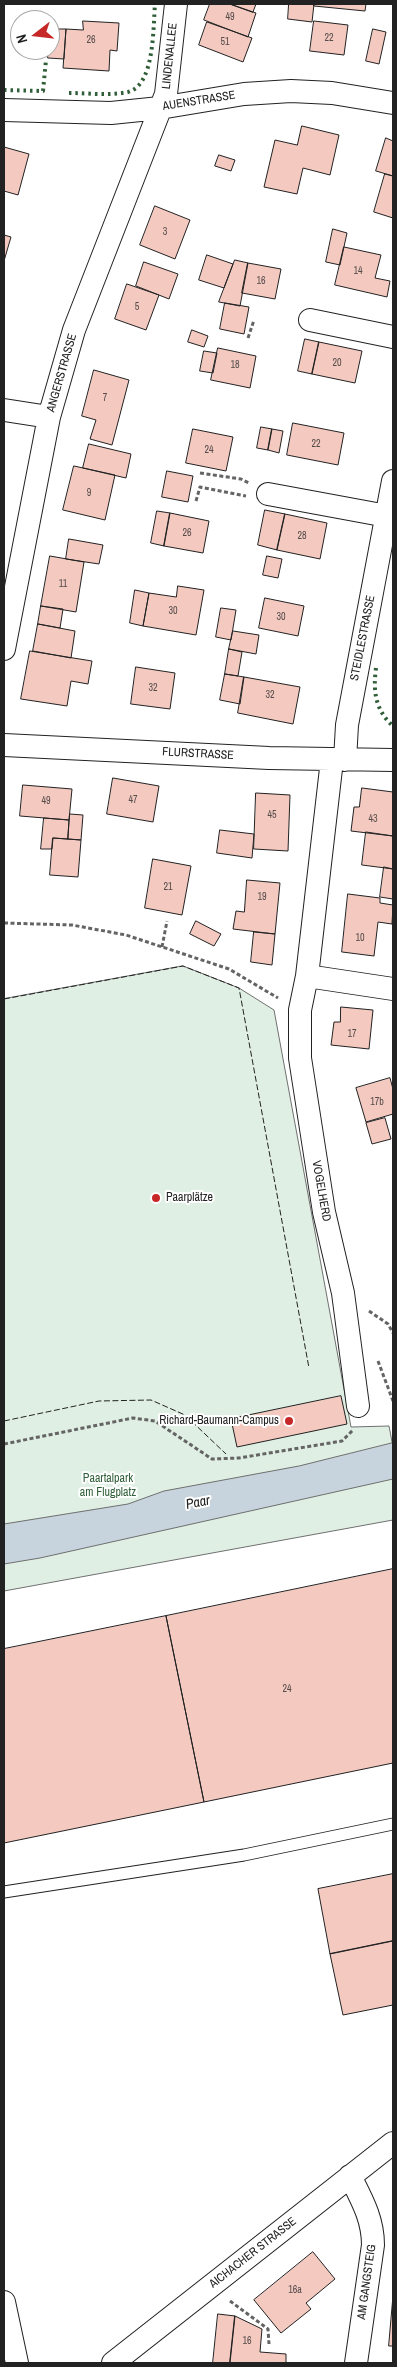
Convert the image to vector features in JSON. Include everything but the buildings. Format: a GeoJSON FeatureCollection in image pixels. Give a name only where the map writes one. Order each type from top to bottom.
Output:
{"type":"FeatureCollection","features":[{"type":"Feature","properties":{"kind":"street","name":"LINDENALLEE"},"geometry":{"type":"LineString","coordinates":[[160,108],[166,94],[176,4]]}},
{"type":"Feature","properties":{"kind":"street","name":"AUENSTRASSE"},"geometry":{"type":"LineString","coordinates":[[4,110],[111,113],[160,108],[244,94],[290,91],[332,93],[393,103]]}},
{"type":"Feature","properties":{"kind":"street","name":"ANGERSTRASSE"},"geometry":{"type":"LineString","coordinates":[[4,649],[49,417],[74,330],[160,108]]}},
{"type":"Feature","properties":{"kind":"street"},"geometry":{"type":"LineString","coordinates":[[310,320],[393,338]]}},
{"type":"Feature","properties":{"kind":"street"},"geometry":{"type":"LineString","coordinates":[[4,410],[49,417]]}},
{"type":"Feature","properties":{"kind":"street","name":"STEIDLESTRASSE"},"geometry":{"type":"LineString","coordinates":[[268,494],[391,498],[339,760]]}},
{"type":"Feature","properties":{"kind":"street","name":"FLURSTRASSE"},"geometry":{"type":"LineString","coordinates":[[4,745],[269,758],[393,760]]}},
{"type":"Feature","properties":{"kind":"street","name":"VOGELHERD"},"geometry":{"type":"LineString","coordinates":[[339,760],[307,976],[300,1010],[300,1058],[324,1212],[344,1293],[358,1406]]}},
{"type":"Feature","properties":{"kind":"street"},"geometry":{"type":"LineString","coordinates":[[307,976],[393,989]]}},
{"type":"Feature","properties":{"kind":"street","name":"AICHACHER STRASSE"},"geometry":{"type":"LineString","coordinates":[[113,2363],[393,2143]]}},
{"type":"Feature","properties":{"kind":"street","name":"AM GANGSTEIG"},"geometry":{"type":"LineString","coordinates":[[350,2176],[370,2215],[373,2228],[373,2245],[356,2363]]}},
{"type":"Feature","properties":{"kind":"street"},"geometry":{"type":"LineString","coordinates":[[4,2302],[17,2363]]}},
{"type":"Feature","properties":{"kind":"lane"},"geometry":{"type":"LineString","coordinates":[[4,1892],[244,1855],[393,1824]]}},
{"type":"Feature","properties":{"kind":"path"},"geometry":{"type":"LineString","coordinates":[[248,338],[254,320]]}},
{"type":"Feature","properties":{"kind":"path"},"geometry":{"type":"LineString","coordinates":[[200,473],[241,479],[268,494]]}},
{"type":"Feature","properties":{"kind":"path"},"geometry":{"type":"LineString","coordinates":[[196,501],[200,487],[246,496],[268,494]]}},
{"type":"Feature","properties":{"kind":"path"},"geometry":{"type":"LineString","coordinates":[[162,946],[167,921]]}},
{"type":"Feature","properties":{"kind":"path"},"geometry":{"type":"LineString","coordinates":[[4,923],[72,925],[126,935],[229,969],[300,1010]]}},
{"type":"Feature","properties":{"kind":"path"},"geometry":{"type":"LineString","coordinates":[[4,1444],[133,1418],[155,1421],[212,1458],[239,1458],[342,1441],[357,1426],[358,1406]]}},
{"type":"Feature","properties":{"kind":"path"},"geometry":{"type":"LineString","coordinates":[[210,2286],[268,2329],[268,2344]]}},
{"type":"Feature","properties":{"kind":"green space","name":"Paarplätze"},"geometry":{"type":"Polygon","coordinates":[[[183,966],[239,988],[274,1010],[351,1427],[389,1426],[393,1447],[393,1520],[4,1591],[4,999],[183,966]]]}},
{"type":"Feature","properties":{"kind":"water","name":"Paar"},"geometry":{"type":"Polygon","coordinates":[[[393,1443],[393,1479],[40,1558],[4,1564],[4,1524],[128,1504],[164,1491],[299,1466],[393,1443]]]}},
{"type":"Feature","properties":{"kind":"hedge"},"geometry":{"type":"LineString","coordinates":[[69,93],[113,94],[128,92],[137,87],[143,79],[151,54],[155,4]]}},
{"type":"Feature","properties":{"kind":"hedge"},"geometry":{"type":"LineString","coordinates":[[4,90],[43,91],[46,60]]}},
{"type":"Feature","properties":{"kind":"hedge"},"geometry":{"type":"LineString","coordinates":[[376,668],[375,692],[379,707],[393,726]]}},
{"type":"Feature","properties":{"kind":"fence"},"geometry":{"type":"LineString","coordinates":[[4,999],[183,966],[239,988],[309,1368]]}},
{"type":"Feature","properties":{"kind":"fence"},"geometry":{"type":"LineString","coordinates":[[4,1421],[99,1401],[151,1400],[185,1415],[226,1454]]}},
{"type":"Feature","properties":{"kind":"place","name":"Paarplätze"},"geometry":{"type":"Point","coordinates":[156,1198]}},
{"type":"Feature","properties":{"kind":"place","name":"Richard-Baumann-Campus"},"geometry":{"type":"Point","coordinates":[289,1421]}},
{"type":"Feature","properties":{"kind":"park label","name":"Paartalpark am Flugplatz"},"geometry":{"type":"Point","coordinates":[108,1486]}}]}
